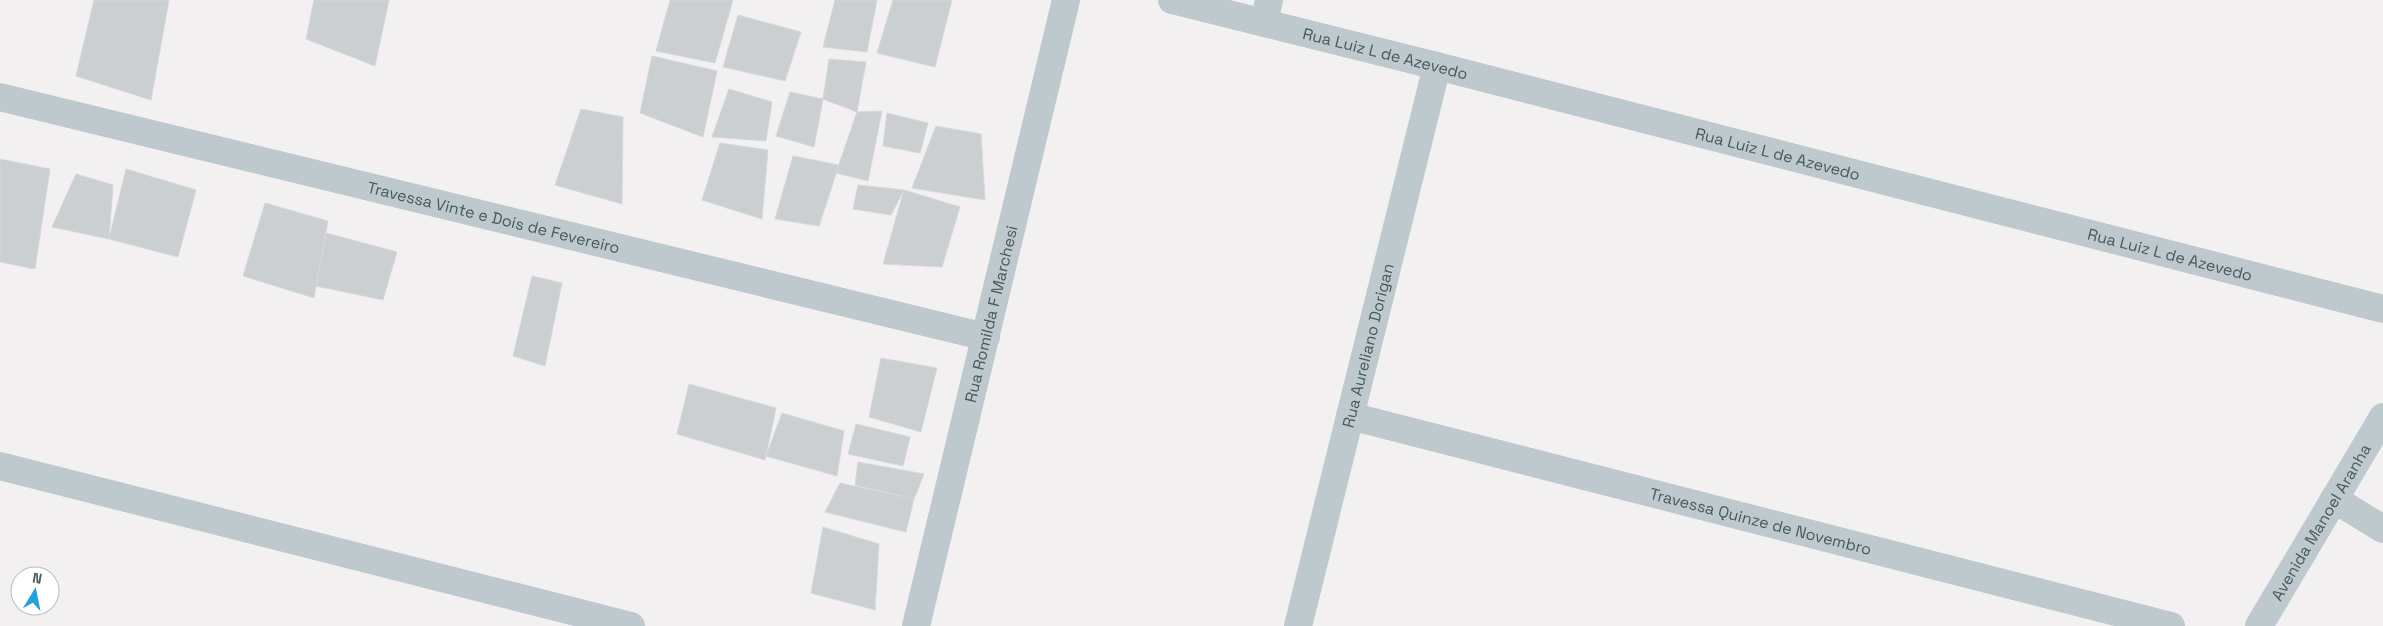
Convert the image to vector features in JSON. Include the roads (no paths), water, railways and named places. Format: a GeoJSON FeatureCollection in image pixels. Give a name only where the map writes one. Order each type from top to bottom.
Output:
{"type":"FeatureCollection","features":[{"type":"Feature","properties":{"kind":"street","name":"Rua Romilda F Marchesi"},"geometry":{"type":"LineString","coordinates":[[916,626],[1066,0]]}},
{"type":"Feature","properties":{"kind":"street","name":"Rua Luiz L de Azevedo"},"geometry":{"type":"LineString","coordinates":[[1172,0],[1266,12],[1437,66],[2383,310]]}},
{"type":"Feature","properties":{"kind":"street","name":"Rua Aureliano Dorigan"},"geometry":{"type":"LineString","coordinates":[[1298,626],[1437,66]]}},
{"type":"Feature","properties":{"kind":"street","name":"Travessa Vinte e Dois de Fevereiro"},"geometry":{"type":"LineString","coordinates":[[0,97],[986,337]]}},
{"type":"Feature","properties":{"kind":"street","name":"Travessa Quinze de Novembro"},"geometry":{"type":"LineString","coordinates":[[1350,416],[2171,626]]}},
{"type":"Feature","properties":{"kind":"street","name":"Avenida Manoel Aranha"},"geometry":{"type":"LineString","coordinates":[[2259,626],[2383,417]]}},
{"type":"Feature","properties":{"kind":"street"},"geometry":{"type":"LineString","coordinates":[[0,466],[632,626]]}},
{"type":"Feature","properties":{"kind":"street"},"geometry":{"type":"LineString","coordinates":[[2334,499],[2383,529]]}}]}
